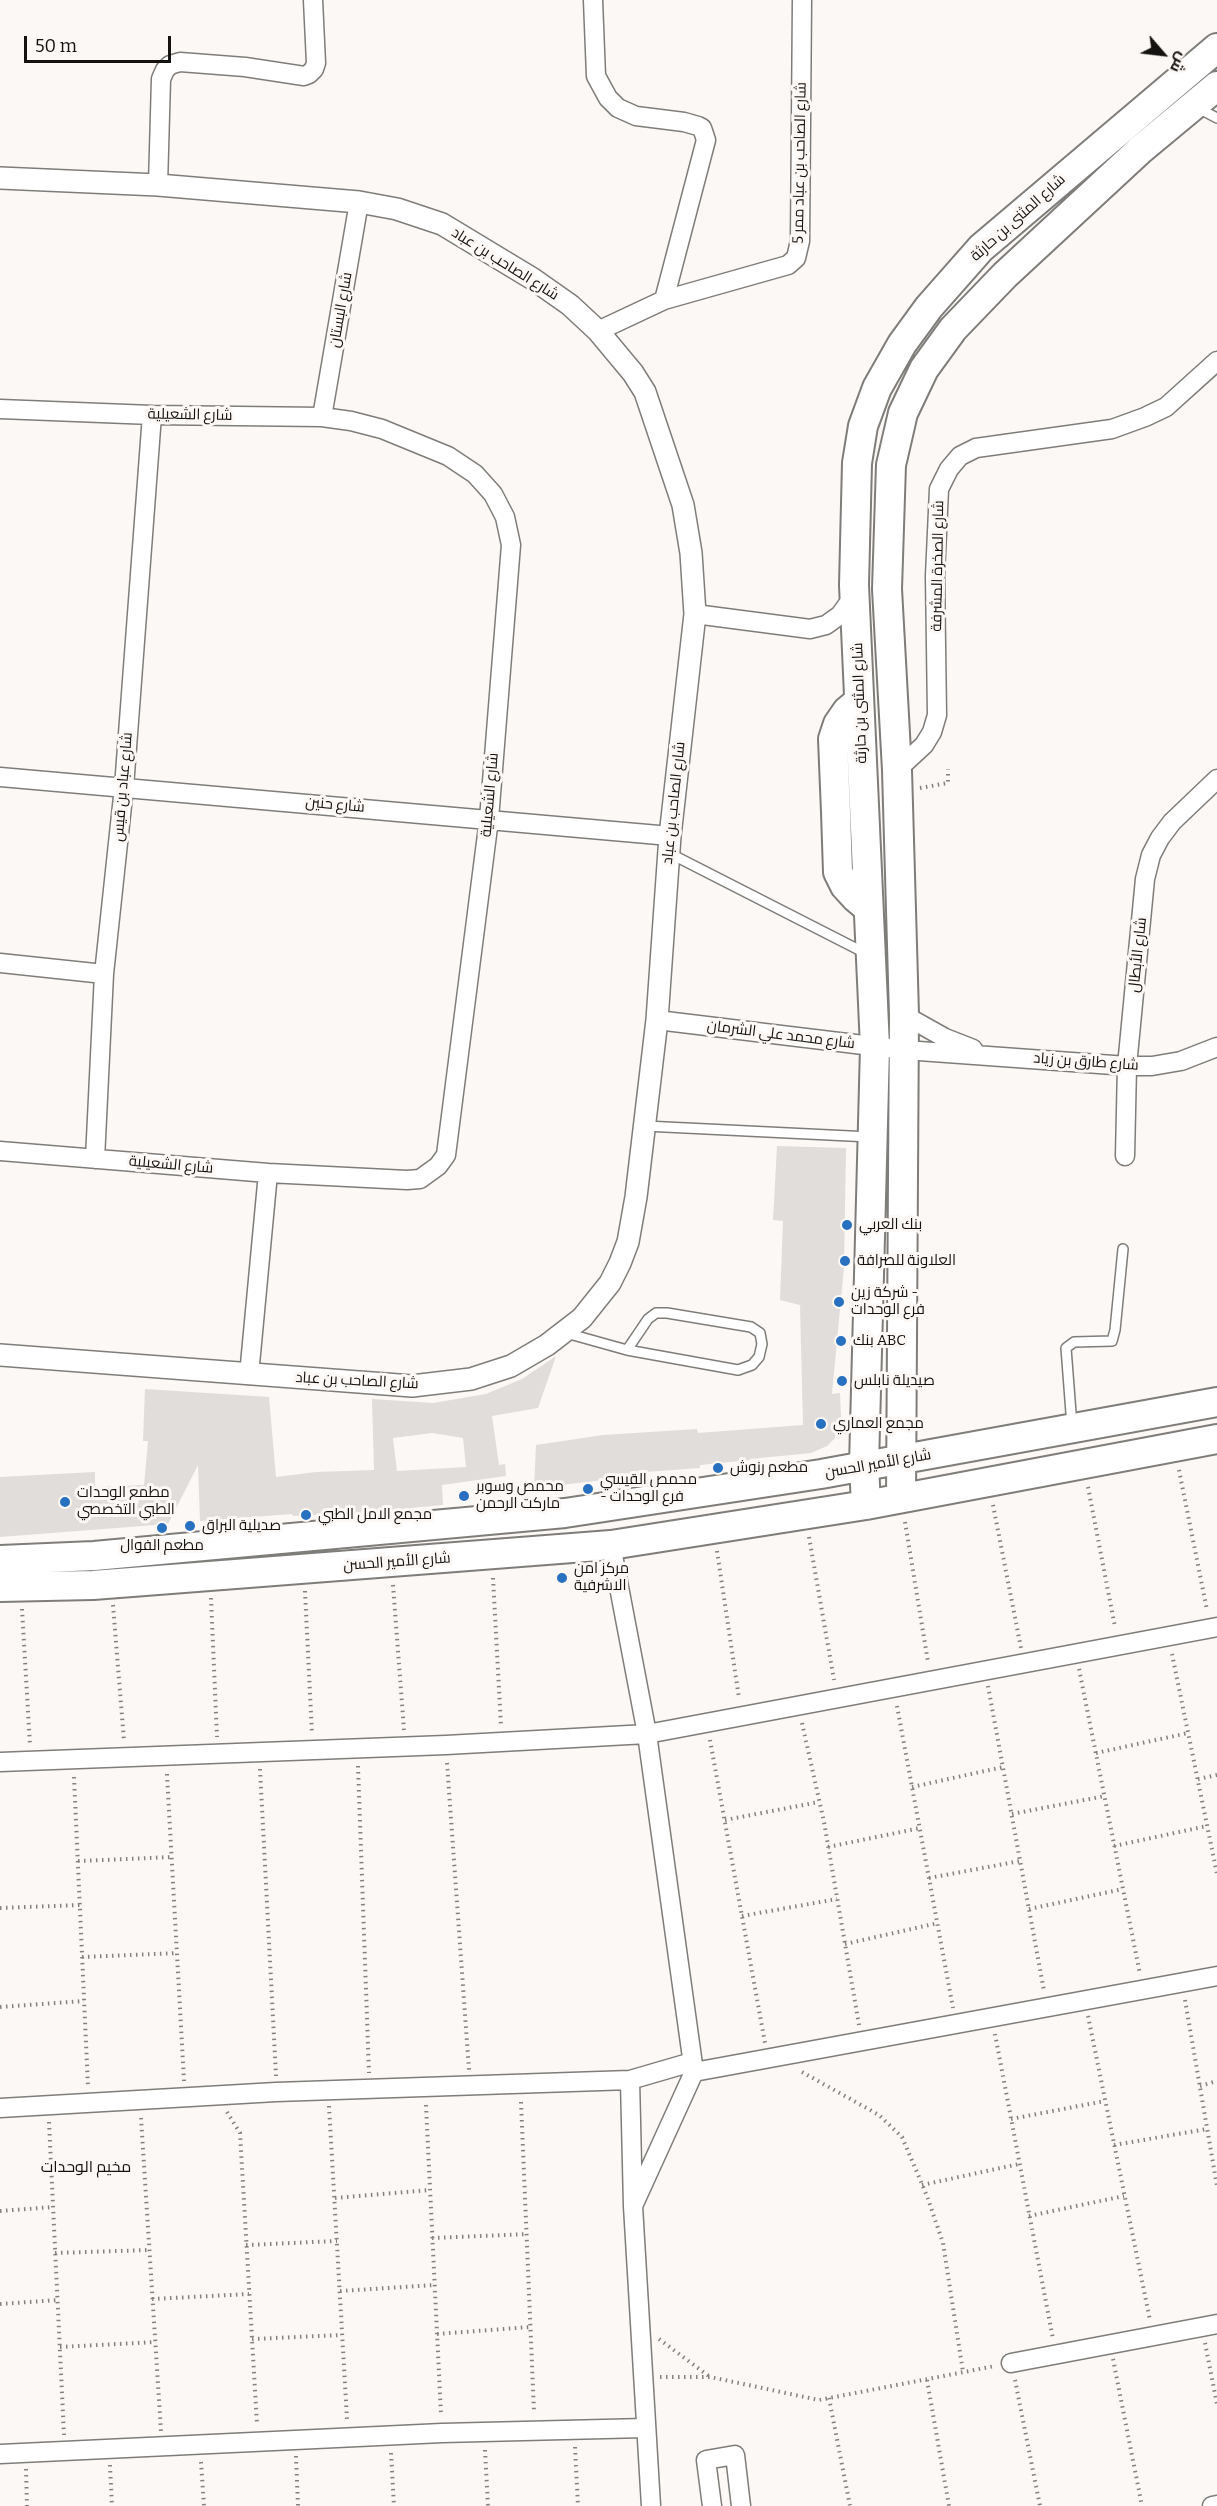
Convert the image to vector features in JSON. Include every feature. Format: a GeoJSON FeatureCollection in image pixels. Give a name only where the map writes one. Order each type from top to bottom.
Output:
{"type":"FeatureCollection","features":[{"type":"Feature","properties":{"kind":"highway","name":"شارع المثنى بن حارثة"},"geometry":{"type":"LineString","coordinates":[[866,1505],[864,1465],[874,1047],[854,585],[857,463],[863,426],[877,388],[902,344],[929,307],[981,248],[1217,48]]}},
{"type":"Feature","properties":{"kind":"highway"},"geometry":{"type":"LineString","coordinates":[[901,1498],[904,1015],[897,770],[887,589],[891,465],[903,413],[924,369],[953,329],[1005,274],[1140,150],[1205,112],[1217,86]]}},
{"type":"Feature","properties":{"kind":"highway"},"geometry":{"type":"LineString","coordinates":[[981,248],[1005,274]]}},
{"type":"Feature","properties":{"kind":"highway","name":"شارع الأمير الحسن"},"geometry":{"type":"LineString","coordinates":[[0,1560],[94,1557],[565,1513],[821,1474],[1217,1402]]}},
{"type":"Feature","properties":{"kind":"highway"},"geometry":{"type":"LineString","coordinates":[[902,1413],[911,1426],[921,1434],[958,1450]]}},
{"type":"Feature","properties":{"kind":"highway"},"geometry":{"type":"LineString","coordinates":[[821,1474],[847,1453],[856,1441],[866,1416]]}},
{"type":"Feature","properties":{"kind":"highway","name":"شارع الأمير الحسن"},"geometry":{"type":"LineString","coordinates":[[11,1587],[111,1583],[569,1550],[611,1545],[866,1505],[1217,1439]]}},
{"type":"Feature","properties":{"kind":"highway"},"geometry":{"type":"LineString","coordinates":[[565,1513],[569,1550]]}},
{"type":"Feature","properties":{"kind":"street"},"geometry":{"type":"LineString","coordinates":[[158,185],[161,79],[170,64],[180,62],[245,67],[304,76],[309,74],[316,63],[313,0]]}},
{"type":"Feature","properties":{"kind":"street"},"geometry":{"type":"LineString","coordinates":[[593,0],[596,76],[608,98],[618,108],[636,116],[698,126],[702,128],[706,140],[664,300]]}},
{"type":"Feature","properties":{"kind":"street","name":"شارع الصاحب بن عباد ممر 5"},"geometry":{"type":"LineString","coordinates":[[598,331],[664,300],[788,265],[796,258],[800,241],[802,0]]}},
{"type":"Feature","properties":{"kind":"street","name":"شارع الصاحب بن عباد"},"geometry":{"type":"LineString","coordinates":[[0,178],[158,185],[360,202],[397,209],[442,224],[533,279],[570,305],[598,331],[633,373],[645,393],[683,505],[691,553],[695,614],[669,845],[657,1020],[633,1220],[620,1263],[610,1283],[582,1318],[547,1345],[510,1366],[471,1379],[441,1384],[383,1386],[0,1355]]}},
{"type":"Feature","properties":{"kind":"street","name":"شارع البستان"},"geometry":{"type":"LineString","coordinates":[[322,417],[360,202]]}},
{"type":"Feature","properties":{"kind":"street","name":"شارع الصخرة المشرفة"},"geometry":{"type":"LineString","coordinates":[[897,770],[924,745],[932,732],[937,715],[935,576],[939,489],[949,469],[960,456],[976,448],[1112,429],[1145,417],[1166,407],[1217,361]]}},
{"type":"Feature","properties":{"kind":"street","name":"شارع الشعيلية"},"geometry":{"type":"LineString","coordinates":[[0,409],[152,415],[322,417],[382,429],[448,456],[474,474],[493,494],[505,517],[511,545],[489,819],[446,1155],[438,1167],[420,1179],[268,1173],[0,1151]]}},
{"type":"Feature","properties":{"kind":"street","name":"شارع عباد بن قيس"},"geometry":{"type":"LineString","coordinates":[[95,1159],[104,974],[124,786],[152,415]]}},
{"type":"Feature","properties":{"kind":"street"},"geometry":{"type":"LineString","coordinates":[[695,614],[810,628],[826,625],[840,615],[850,601],[854,585]]}},
{"type":"Feature","properties":{"kind":"street","name":"شارع حنين"},"geometry":{"type":"LineString","coordinates":[[0,777],[489,819],[669,845]]}},
{"type":"Feature","properties":{"kind":"street","name":"شارع الأبطال"},"geometry":{"type":"LineString","coordinates":[[1125,1156],[1127,1066],[1145,879],[1151,855],[1160,838],[1172,822],[1217,779]]}},
{"type":"Feature","properties":{"kind":"street"},"geometry":{"type":"LineString","coordinates":[[0,963],[104,974]]}},
{"type":"Feature","properties":{"kind":"street","name":"شارع طارق بن زياد"},"geometry":{"type":"LineString","coordinates":[[904,1015],[945,1038],[989,1055]]}},
{"type":"Feature","properties":{"kind":"street","name":"شارع محمد علي الشرمان"},"geometry":{"type":"LineString","coordinates":[[657,1020],[904,1050]]}},
{"type":"Feature","properties":{"kind":"street","name":"شارع طارق بن زياد"},"geometry":{"type":"LineString","coordinates":[[904,1050],[1152,1066],[1180,1061],[1217,1047]]}},
{"type":"Feature","properties":{"kind":"street"},"geometry":{"type":"LineString","coordinates":[[249,1375],[268,1173]]}},
{"type":"Feature","properties":{"kind":"street"},"geometry":{"type":"LineString","coordinates":[[611,1545],[647,1734],[693,2067],[633,2206]]}},
{"type":"Feature","properties":{"kind":"street"},"geometry":{"type":"LineString","coordinates":[[0,1762],[647,1734],[1214,1628]]}},
{"type":"Feature","properties":{"kind":"street"},"geometry":{"type":"LineString","coordinates":[[0,2108],[276,2092],[630,2080],[693,2067],[772,2058],[1217,1976]]}},
{"type":"Feature","properties":{"kind":"street"},"geometry":{"type":"LineString","coordinates":[[630,2080],[633,2206],[651,2506]]}},
{"type":"Feature","properties":{"kind":"street"},"geometry":{"type":"LineString","coordinates":[[1011,2363],[1209,2325]]}},
{"type":"Feature","properties":{"kind":"street"},"geometry":{"type":"LineString","coordinates":[[0,2454],[442,2433],[645,2428]]}},
{"type":"Feature","properties":{"kind":"street"},"geometry":{"type":"LineString","coordinates":[[712,2506],[706,2460],[735,2455],[741,2506]]}},
{"type":"Feature","properties":{"kind":"street"},"geometry":{"type":"LineString","coordinates":[[1212,2506],[1217,2505]]}},
{"type":"Feature","properties":{"kind":"lane"},"geometry":{"type":"LineString","coordinates":[[669,845],[871,956]]}},
{"type":"Feature","properties":{"kind":"lane"},"geometry":{"type":"LineString","coordinates":[[645,1126],[873,1138]]}},
{"type":"Feature","properties":{"kind":"lane"},"geometry":{"type":"LineString","coordinates":[[1072,1429],[1066,1348],[1074,1342],[1112,1341],[1123,1249]]}},
{"type":"Feature","properties":{"kind":"lane"},"geometry":{"type":"LineString","coordinates":[[564,1332],[627,1350],[738,1370],[752,1365],[759,1357],[762,1344],[760,1333],[751,1327],[667,1312],[656,1313],[648,1319],[627,1350]]}},
{"type":"Feature","properties":{"kind":"path"},"geometry":{"type":"LineString","coordinates":[[948,769],[948,783]]}},
{"type":"Feature","properties":{"kind":"path"},"geometry":{"type":"LineString","coordinates":[[1174,1447],[1214,1628]]}},
{"type":"Feature","properties":{"kind":"path"},"geometry":{"type":"LineString","coordinates":[[1084,1464],[1119,1646]]}},
{"type":"Feature","properties":{"kind":"path"},"geometry":{"type":"LineString","coordinates":[[988,1482],[1024,1663]]}},
{"type":"Feature","properties":{"kind":"path"},"geometry":{"type":"LineString","coordinates":[[901,1498],[931,1681]]}},
{"type":"Feature","properties":{"kind":"path"},"geometry":{"type":"LineString","coordinates":[[806,1514],[837,1699]]}},
{"type":"Feature","properties":{"kind":"path"},"geometry":{"type":"LineString","coordinates":[[714,1529],[741,1716]]}},
{"type":"Feature","properties":{"kind":"path"},"geometry":{"type":"LineString","coordinates":[[492,1555],[502,1742]]}},
{"type":"Feature","properties":{"kind":"path"},"geometry":{"type":"LineString","coordinates":[[392,1563],[405,1746]]}},
{"type":"Feature","properties":{"kind":"path"},"geometry":{"type":"LineString","coordinates":[[304,1569],[312,1749]]}},
{"type":"Feature","properties":{"kind":"path"},"geometry":{"type":"LineString","coordinates":[[210,1576],[218,1753]]}},
{"type":"Feature","properties":{"kind":"path"},"geometry":{"type":"LineString","coordinates":[[111,1583],[125,1757]]}},
{"type":"Feature","properties":{"kind":"path"},"geometry":{"type":"LineString","coordinates":[[11,1587],[31,1761]]}},
{"type":"Feature","properties":{"kind":"path"},"geometry":{"type":"LineString","coordinates":[[1168,1636],[1217,1873]]}},
{"type":"Feature","properties":{"kind":"path"},"geometry":{"type":"LineString","coordinates":[[1076,1654],[1143,1989]]}},
{"type":"Feature","properties":{"kind":"path"},"geometry":{"type":"LineString","coordinates":[[986,1671],[1047,2007]]}},
{"type":"Feature","properties":{"kind":"path"},"geometry":{"type":"LineString","coordinates":[[894,1688],[956,2024]]}},
{"type":"Feature","properties":{"kind":"path"},"geometry":{"type":"LineString","coordinates":[[799,1706],[828,1847],[861,2041]]}},
{"type":"Feature","properties":{"kind":"path"},"geometry":{"type":"LineString","coordinates":[[707,1723],[742,1916],[772,2058],[879,2115],[902,2137],[943,2243],[963,2372]]}},
{"type":"Feature","properties":{"kind":"path"},"geometry":{"type":"LineString","coordinates":[[1096,1753],[1188,1733]]}},
{"type":"Feature","properties":{"kind":"path"},"geometry":{"type":"LineString","coordinates":[[446,1744],[470,2085]]}},
{"type":"Feature","properties":{"kind":"path"},"geometry":{"type":"LineString","coordinates":[[357,1748],[370,2089]]}},
{"type":"Feature","properties":{"kind":"path"},"geometry":{"type":"LineString","coordinates":[[259,1751],[276,2092]]}},
{"type":"Feature","properties":{"kind":"path"},"geometry":{"type":"LineString","coordinates":[[166,1755],[185,2097]]}},
{"type":"Feature","properties":{"kind":"path"},"geometry":{"type":"LineString","coordinates":[[73,1759],[88,2103]]}},
{"type":"Feature","properties":{"kind":"path"},"geometry":{"type":"LineString","coordinates":[[912,1787],[1003,1767]]}},
{"type":"Feature","properties":{"kind":"path"},"geometry":{"type":"LineString","coordinates":[[1198,1779],[1217,1775]]}},
{"type":"Feature","properties":{"kind":"path"},"geometry":{"type":"LineString","coordinates":[[1012,1814],[1105,1796]]}},
{"type":"Feature","properties":{"kind":"path"},"geometry":{"type":"LineString","coordinates":[[725,1820],[819,1802]]}},
{"type":"Feature","properties":{"kind":"path"},"geometry":{"type":"LineString","coordinates":[[1114,1846],[1207,1826]]}},
{"type":"Feature","properties":{"kind":"path"},"geometry":{"type":"LineString","coordinates":[[828,1847],[920,1828]]}},
{"type":"Feature","properties":{"kind":"path"},"geometry":{"type":"LineString","coordinates":[[78,1861],[172,1857]]}},
{"type":"Feature","properties":{"kind":"path"},"geometry":{"type":"LineString","coordinates":[[929,1878],[1020,1861]]}},
{"type":"Feature","properties":{"kind":"path"},"geometry":{"type":"LineString","coordinates":[[1029,1909],[1123,1889]]}},
{"type":"Feature","properties":{"kind":"path"},"geometry":{"type":"LineString","coordinates":[[742,1916],[837,1899]]}},
{"type":"Feature","properties":{"kind":"path"},"geometry":{"type":"LineString","coordinates":[[0,1908],[80,1905]]}},
{"type":"Feature","properties":{"kind":"path"},"geometry":{"type":"LineString","coordinates":[[845,1944],[938,1923]]}},
{"type":"Feature","properties":{"kind":"path"},"geometry":{"type":"LineString","coordinates":[[82,1957],[177,1953]]}},
{"type":"Feature","properties":{"kind":"path"},"geometry":{"type":"LineString","coordinates":[[1181,1982],[1217,2186]]}},
{"type":"Feature","properties":{"kind":"path"},"geometry":{"type":"LineString","coordinates":[[1084,2000],[1153,2336]]}},
{"type":"Feature","properties":{"kind":"path"},"geometry":{"type":"LineString","coordinates":[[0,2007],[84,2001]]}},
{"type":"Feature","properties":{"kind":"path"},"geometry":{"type":"LineString","coordinates":[[992,2017],[1055,2354]]}},
{"type":"Feature","properties":{"kind":"path"},"geometry":{"type":"LineString","coordinates":[[1200,2085],[1217,2081]]}},
{"type":"Feature","properties":{"kind":"path"},"geometry":{"type":"LineString","coordinates":[[520,2084],[535,2431]]}},
{"type":"Feature","properties":{"kind":"path"},"geometry":{"type":"LineString","coordinates":[[425,2087],[442,2433]]}},
{"type":"Feature","properties":{"kind":"path"},"geometry":{"type":"LineString","coordinates":[[329,2090],[348,2438]]}},
{"type":"Feature","properties":{"kind":"path"},"geometry":{"type":"LineString","coordinates":[[216,2095],[240,2133],[258,2443]]}},
{"type":"Feature","properties":{"kind":"path"},"geometry":{"type":"LineString","coordinates":[[140,2099],[162,2446]]}},
{"type":"Feature","properties":{"kind":"path"},"geometry":{"type":"LineString","coordinates":[[1011,2119],[1105,2101]]}},
{"type":"Feature","properties":{"kind":"path"},"geometry":{"type":"LineString","coordinates":[[48,2105],[65,2451]]}},
{"type":"Feature","properties":{"kind":"path"},"geometry":{"type":"LineString","coordinates":[[1114,2145],[1207,2129]]}},
{"type":"Feature","properties":{"kind":"path"},"geometry":{"type":"LineString","coordinates":[[922,2185],[1019,2164]]}},
{"type":"Feature","properties":{"kind":"path"},"geometry":{"type":"LineString","coordinates":[[334,2198],[430,2190]]}},
{"type":"Feature","properties":{"kind":"path"},"geometry":{"type":"LineString","coordinates":[[1029,2216],[1124,2196]]}},
{"type":"Feature","properties":{"kind":"path"},"geometry":{"type":"LineString","coordinates":[[0,2211],[53,2207]]}},
{"type":"Feature","properties":{"kind":"path"},"geometry":{"type":"LineString","coordinates":[[432,2238],[527,2234]]}},
{"type":"Feature","properties":{"kind":"path"},"geometry":{"type":"LineString","coordinates":[[246,2245],[337,2241]]}},
{"type":"Feature","properties":{"kind":"path"},"geometry":{"type":"LineString","coordinates":[[55,2253],[149,2250]]}},
{"type":"Feature","properties":{"kind":"path"},"geometry":{"type":"LineString","coordinates":[[340,2291],[435,2285]]}},
{"type":"Feature","properties":{"kind":"path"},"geometry":{"type":"LineString","coordinates":[[152,2299],[249,2294]]}},
{"type":"Feature","properties":{"kind":"path"},"geometry":{"type":"LineString","coordinates":[[0,2304],[58,2300]]}},
{"type":"Feature","properties":{"kind":"path"},"geometry":{"type":"LineString","coordinates":[[639,2324],[710,2378]]}},
{"type":"Feature","properties":{"kind":"path"},"geometry":{"type":"LineString","coordinates":[[1209,2325],[1217,2404]]}},
{"type":"Feature","properties":{"kind":"path"},"geometry":{"type":"LineString","coordinates":[[437,2334],[530,2327]]}},
{"type":"Feature","properties":{"kind":"path"},"geometry":{"type":"LineString","coordinates":[[252,2339],[342,2335]]}},
{"type":"Feature","properties":{"kind":"path"},"geometry":{"type":"LineString","coordinates":[[60,2347],[156,2342]]}},
{"type":"Feature","properties":{"kind":"path"},"geometry":{"type":"LineString","coordinates":[[1110,2344],[1142,2506]]}},
{"type":"Feature","properties":{"kind":"path"},"geometry":{"type":"LineString","coordinates":[[642,2378],[710,2378],[819,2400],[1011,2363],[1040,2506]]}},
{"type":"Feature","properties":{"kind":"path"},"geometry":{"type":"LineString","coordinates":[[927,2380],[949,2506]]}},
{"type":"Feature","properties":{"kind":"path"},"geometry":{"type":"LineString","coordinates":[[829,2398],[850,2506]]}},
{"type":"Feature","properties":{"kind":"path"},"geometry":{"type":"LineString","coordinates":[[573,2430],[578,2506]]}},
{"type":"Feature","properties":{"kind":"path"},"geometry":{"type":"LineString","coordinates":[[484,2432],[488,2506]]}},
{"type":"Feature","properties":{"kind":"path"},"geometry":{"type":"LineString","coordinates":[[391,2436],[394,2506]]}},
{"type":"Feature","properties":{"kind":"path"},"geometry":{"type":"LineString","coordinates":[[295,2441],[298,2506]]}},
{"type":"Feature","properties":{"kind":"path"},"geometry":{"type":"LineString","coordinates":[[200,2445],[204,2506]]}},
{"type":"Feature","properties":{"kind":"path"},"geometry":{"type":"LineString","coordinates":[[109,2448],[112,2506]]}},
{"type":"Feature","properties":{"kind":"path"},"geometry":{"type":"LineString","coordinates":[[25,2453],[27,2506]]}},
{"type":"Feature","properties":{"kind":"building"},"geometry":{"type":"Polygon","coordinates":[[[777,1146],[846,1148],[844,1267],[832,1394],[840,1393],[841,1417],[835,1438],[827,1446],[811,1453],[700,1465],[700,1468],[605,1475],[604,1480],[534,1488],[536,1445],[603,1435],[697,1429],[698,1433],[803,1425],[800,1305],[780,1300],[783,1221],[773,1220],[777,1146]]]}},
{"type":"Feature","properties":{"kind":"building"},"geometry":{"type":"Polygon","coordinates":[[[556,1356],[538,1408],[492,1416],[499,1465],[505,1464],[506,1476],[442,1485],[443,1505],[358,1513],[293,1516],[292,1514],[200,1521],[198,1465],[168,1524],[0,1537],[0,1477],[95,1472],[95,1487],[144,1485],[148,1441],[143,1441],[145,1389],[269,1397],[276,1477],[316,1472],[374,1470],[372,1399],[433,1403],[486,1394],[522,1379],[556,1356]],[[432,1433],[393,1438],[397,1471],[466,1467],[463,1438],[432,1433]]]}},
{"type":"Feature","properties":{"kind":"place","name":"بنك العربي"},"geometry":{"type":"Point","coordinates":[847,1225]}},
{"type":"Feature","properties":{"kind":"place","name":"العلاونة للصرافة"},"geometry":{"type":"Point","coordinates":[845,1261]}},
{"type":"Feature","properties":{"kind":"place","name":"شركة زين - فرع الوحدات"},"geometry":{"type":"Point","coordinates":[839,1302]}},
{"type":"Feature","properties":{"kind":"place","name":"بنك ABC"},"geometry":{"type":"Point","coordinates":[841,1341]}},
{"type":"Feature","properties":{"kind":"place","name":"صيديلة نابلس"},"geometry":{"type":"Point","coordinates":[842,1381]}},
{"type":"Feature","properties":{"kind":"place","name":"مجمع العماري"},"geometry":{"type":"Point","coordinates":[821,1424]}},
{"type":"Feature","properties":{"kind":"place","name":"مطعم رنوش"},"geometry":{"type":"Point","coordinates":[718,1468]}},
{"type":"Feature","properties":{"kind":"place","name":"محمص القيسي - فرع الوحدات"},"geometry":{"type":"Point","coordinates":[588,1489]}},
{"type":"Feature","properties":{"kind":"place","name":"محمص وسوبر ماركت الرحمن"},"geometry":{"type":"Point","coordinates":[464,1496]}},
{"type":"Feature","properties":{"kind":"place","name":"مطمع الوحدات الطبي التخصصي"},"geometry":{"type":"Point","coordinates":[65,1502]}},
{"type":"Feature","properties":{"kind":"place","name":"مجمع الامل الطبي"},"geometry":{"type":"Point","coordinates":[306,1515]}},
{"type":"Feature","properties":{"kind":"place","name":"صديلية البراق"},"geometry":{"type":"Point","coordinates":[190,1526]}},
{"type":"Feature","properties":{"kind":"place","name":"مطعم الفوال"},"geometry":{"type":"Point","coordinates":[162,1528]}},
{"type":"Feature","properties":{"kind":"place","name":"مركز امن الاشرفية"},"geometry":{"type":"Point","coordinates":[562,1578]}},
{"type":"Feature","properties":{"kind":"district","name":"مخيم الوحدات"},"geometry":{"type":"Point","coordinates":[86,2168]}}]}
